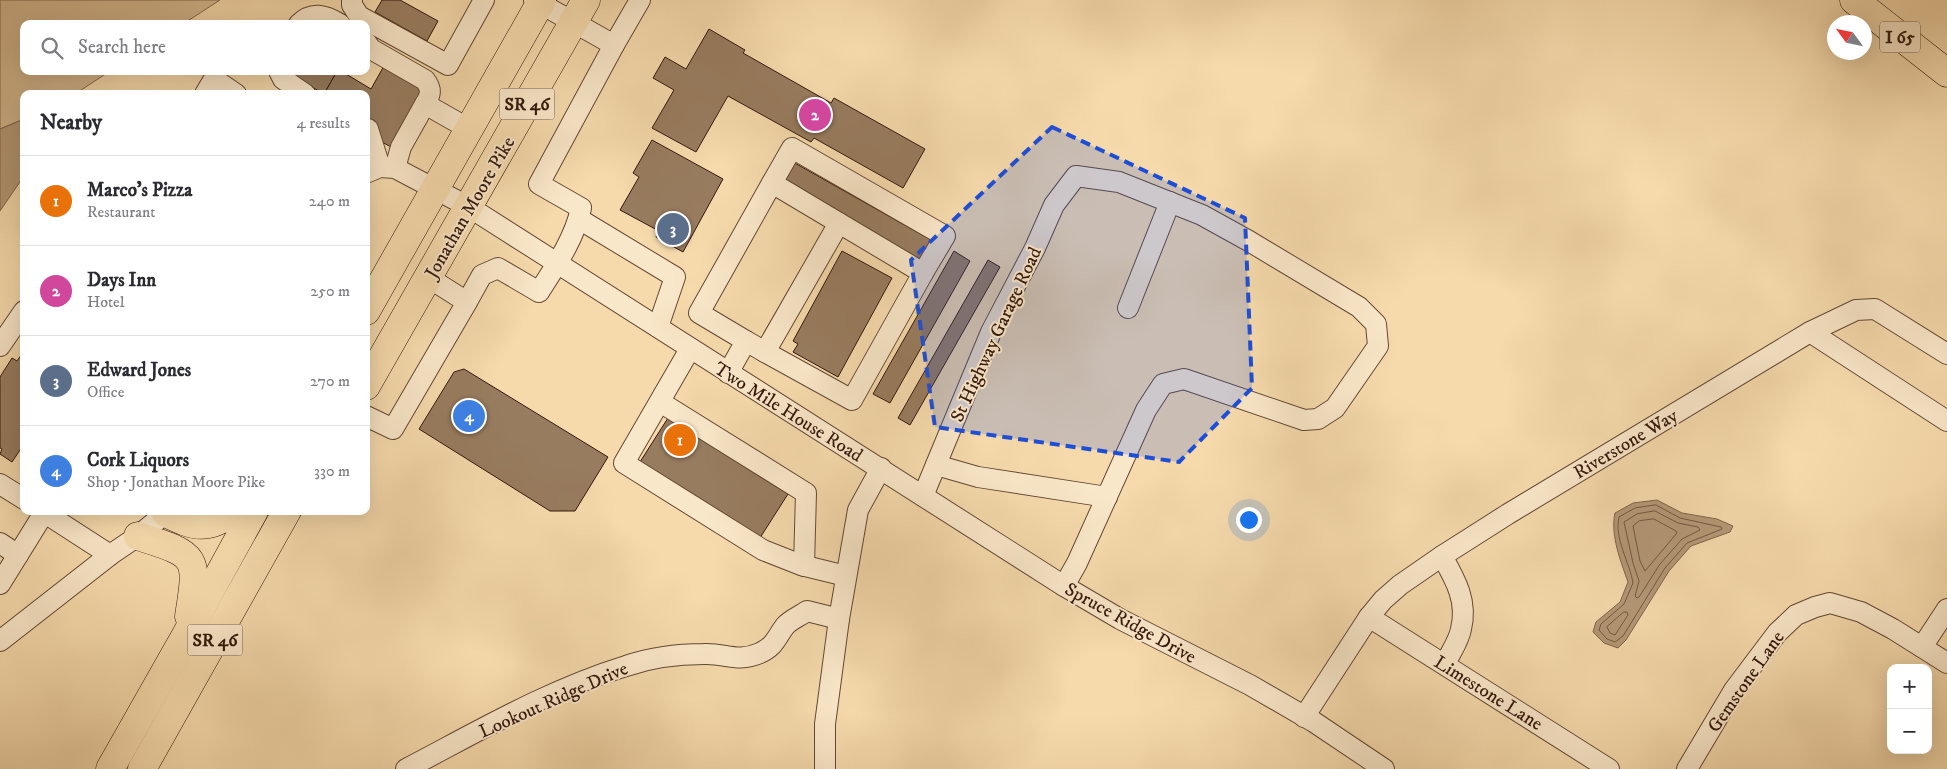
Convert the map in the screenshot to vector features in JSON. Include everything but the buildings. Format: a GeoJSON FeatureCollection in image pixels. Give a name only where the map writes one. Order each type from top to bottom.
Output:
{"type":"FeatureCollection","features":[{"type":"Feature","properties":{"kind":"highway","name":"I 65"},"geometry":{"type":"LineString","coordinates":[[1854,0],[1947,73]]}},
{"type":"Feature","properties":{"kind":"highway","name":"Jonathan Moore Pike"},"geometry":{"type":"LineString","coordinates":[[370,305],[539,1]]}},
{"type":"Feature","properties":{"kind":"highway","name":"Jonathan Moore Pike"},"geometry":{"type":"LineString","coordinates":[[370,379],[579,11]]}},
{"type":"Feature","properties":{"kind":"highway"},"geometry":{"type":"LineString","coordinates":[[172,515],[188,525],[201,525],[220,522],[230,515]]}},
{"type":"Feature","properties":{"kind":"highway","name":"SR 46"},"geometry":{"type":"LineString","coordinates":[[110,769],[252,515]]}},
{"type":"Feature","properties":{"kind":"highway","name":"SR 46"},"geometry":{"type":"LineString","coordinates":[[142,769],[286,515]]}},
{"type":"Feature","properties":{"kind":"highway"},"geometry":{"type":"LineString","coordinates":[[138,536],[170,546],[188,557],[194,567],[195,580],[186,635]]}},
{"type":"Feature","properties":{"kind":"street"},"geometry":{"type":"LineString","coordinates":[[352,0],[352,5],[359,16],[366,20]]}},
{"type":"Feature","properties":{"kind":"street"},"geometry":{"type":"LineString","coordinates":[[370,418],[392,429],[482,275],[498,268],[539,292],[557,263],[579,219],[581,208],[538,184],[640,0]]}},
{"type":"Feature","properties":{"kind":"street"},"geometry":{"type":"LineString","coordinates":[[539,1],[579,11],[614,45]]}},
{"type":"Feature","properties":{"kind":"street"},"geometry":{"type":"LineString","coordinates":[[370,22],[448,65],[478,2]]}},
{"type":"Feature","properties":{"kind":"street"},"geometry":{"type":"LineString","coordinates":[[303,20],[318,14],[333,20]]}},
{"type":"Feature","properties":{"kind":"street"},"geometry":{"type":"LineString","coordinates":[[370,47],[425,80],[430,87],[430,95],[401,147],[380,169],[370,137]]}},
{"type":"Feature","properties":{"kind":"street"},"geometry":{"type":"LineString","coordinates":[[280,75],[283,80],[299,90]]}},
{"type":"Feature","properties":{"kind":"street"},"geometry":{"type":"LineString","coordinates":[[207,90],[214,79],[230,90]]}},
{"type":"Feature","properties":{"kind":"street"},"geometry":{"type":"LineString","coordinates":[[425,104],[469,129]]}},
{"type":"Feature","properties":{"kind":"street"},"geometry":{"type":"LineString","coordinates":[[370,130],[401,147]]}},
{"type":"Feature","properties":{"kind":"street"},"geometry":{"type":"LineString","coordinates":[[792,148],[945,236],[923,273],[852,400],[765,352],[699,312],[792,148]]}},
{"type":"Feature","properties":{"kind":"street","name":"Two Mile House Road"},"geometry":{"type":"LineString","coordinates":[[380,169],[435,190],[469,207],[690,349],[881,468],[858,510],[839,619],[825,724],[825,769]]}},
{"type":"Feature","properties":{"kind":"street","name":"St Highway Garage Road"},"geometry":{"type":"LineString","coordinates":[[923,496],[991,332],[1035,248],[1054,205],[1076,176],[1118,182],[1170,202]]}},
{"type":"Feature","properties":{"kind":"street"},"geometry":{"type":"LineString","coordinates":[[772,183],[923,273]]}},
{"type":"Feature","properties":{"kind":"street"},"geometry":{"type":"LineString","coordinates":[[1064,586],[1077,563],[1146,410],[1164,384],[1184,379],[1304,420],[1318,419],[1335,408],[1378,346],[1376,324],[1359,307],[1249,241],[1202,215],[1170,202],[1128,308]]}},
{"type":"Feature","properties":{"kind":"street"},"geometry":{"type":"LineString","coordinates":[[579,219],[675,277],[658,327]]}},
{"type":"Feature","properties":{"kind":"street"},"geometry":{"type":"LineString","coordinates":[[765,352],[839,223]]}},
{"type":"Feature","properties":{"kind":"street"},"geometry":{"type":"LineString","coordinates":[[429,278],[467,302]]}},
{"type":"Feature","properties":{"kind":"street","name":"Riverstone Way"},"geometry":{"type":"LineString","coordinates":[[1304,717],[1369,617],[1382,600],[1400,585],[1442,556],[1810,332],[1856,310],[1875,309],[1947,354]]}},
{"type":"Feature","properties":{"kind":"street"},"geometry":{"type":"LineString","coordinates":[[0,346],[20,316]]}},
{"type":"Feature","properties":{"kind":"street"},"geometry":{"type":"LineString","coordinates":[[1810,332],[1947,421]]}},
{"type":"Feature","properties":{"kind":"street"},"geometry":{"type":"LineString","coordinates":[[728,373],[746,341]]}},
{"type":"Feature","properties":{"kind":"street"},"geometry":{"type":"LineString","coordinates":[[690,349],[624,463],[763,550],[804,566],[846,576]]}},
{"type":"Feature","properties":{"kind":"street"},"geometry":{"type":"LineString","coordinates":[[660,402],[806,493],[804,566]]}},
{"type":"Feature","properties":{"kind":"street"},"geometry":{"type":"LineString","coordinates":[[936,465],[978,477],[1107,497]]}},
{"type":"Feature","properties":{"kind":"street","name":"Spruce Ridge Drive"},"geometry":{"type":"LineString","coordinates":[[881,468],[1064,586],[1120,619],[1250,685],[1304,717],[1384,769]]}},
{"type":"Feature","properties":{"kind":"street"},"geometry":{"type":"LineString","coordinates":[[0,484],[20,496]]}},
{"type":"Feature","properties":{"kind":"street"},"geometry":{"type":"LineString","coordinates":[[0,584],[41,515]]}},
{"type":"Feature","properties":{"kind":"street"},"geometry":{"type":"LineString","coordinates":[[48,515],[110,555]]}},
{"type":"Feature","properties":{"kind":"street"},"geometry":{"type":"LineString","coordinates":[[0,641],[163,515]]}},
{"type":"Feature","properties":{"kind":"street"},"geometry":{"type":"LineString","coordinates":[[0,543],[18,554]]}},
{"type":"Feature","properties":{"kind":"street"},"geometry":{"type":"LineString","coordinates":[[1442,556],[1459,588],[1464,610],[1461,630],[1445,664]]}},
{"type":"Feature","properties":{"kind":"street","name":"Gemstone Lane"},"geometry":{"type":"LineString","coordinates":[[1687,769],[1734,690],[1777,633],[1796,615],[1830,603],[1861,612],[1922,647]]}},
{"type":"Feature","properties":{"kind":"street"},"geometry":{"type":"LineString","coordinates":[[1947,609],[1922,647],[1947,663]]}},
{"type":"Feature","properties":{"kind":"street","name":"Lookout Ridge Drive"},"geometry":{"type":"LineString","coordinates":[[406,769],[524,707],[590,678],[624,666],[655,657],[706,654],[742,659],[760,653],[775,643],[786,624],[807,612],[839,619]]}},
{"type":"Feature","properties":{"kind":"street","name":"Limestone Lane"},"geometry":{"type":"LineString","coordinates":[[1369,617],[1609,769]]}},
{"type":"Feature","properties":{"kind":"highlighted area"},"geometry":{"type":"Polygon","coordinates":[[[1052,127],[1245,218],[1252,388],[1179,462],[935,427],[911,260],[1052,127]]]}},
{"type":"Feature","properties":{"kind":"shaded area"},"geometry":{"type":"Polygon","coordinates":[[[0,0],[220,0],[189,20],[20,20],[20,75],[104,75],[81,90],[20,90],[20,121],[0,129],[0,0]]]}},
{"type":"Feature","properties":{"kind":"water"},"geometry":{"type":"Polygon","coordinates":[[[20,121],[20,182],[0,211],[0,129],[20,121]]]}},
{"type":"Feature","properties":{"kind":"water"},"geometry":{"type":"Polygon","coordinates":[[[1657,500],[1682,513],[1717,519],[1733,526],[1730,532],[1691,546],[1669,571],[1626,640],[1618,648],[1604,643],[1593,632],[1596,622],[1620,602],[1628,582],[1615,539],[1615,513],[1633,503],[1657,500]]]}},
{"type":"Feature","properties":{"kind":"place","name":"Days Inn"},"geometry":{"type":"Point","coordinates":[815,115]}},
{"type":"Feature","properties":{"kind":"place","name":"Edward Jones"},"geometry":{"type":"Point","coordinates":[673,229]}},
{"type":"Feature","properties":{"kind":"place","name":"Cork Liquors"},"geometry":{"type":"Point","coordinates":[469,416]}},
{"type":"Feature","properties":{"kind":"place","name":"Marco's Pizza"},"geometry":{"type":"Point","coordinates":[680,440]}}]}
